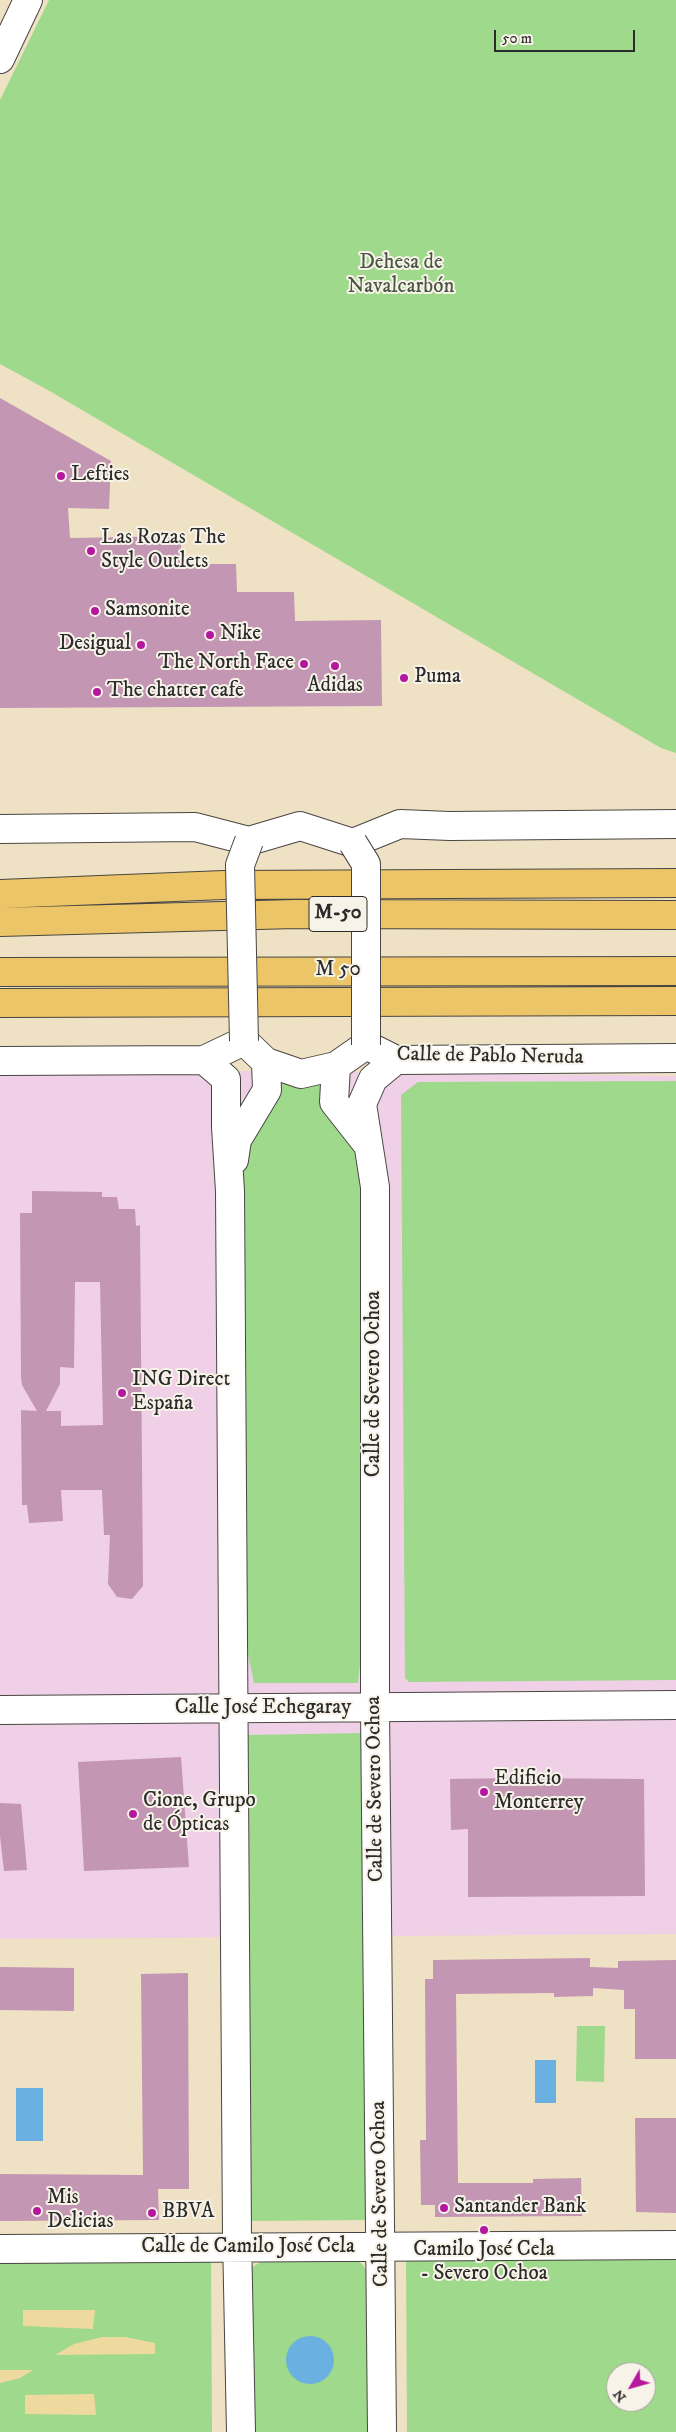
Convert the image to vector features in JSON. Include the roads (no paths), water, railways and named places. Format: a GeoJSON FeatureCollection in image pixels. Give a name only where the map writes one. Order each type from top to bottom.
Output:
{"type":"FeatureCollection","features":[{"type":"Feature","properties":{"kind":"highway"},"geometry":{"type":"LineString","coordinates":[[0,880],[46,879],[224,885]]}},
{"type":"Feature","properties":{"kind":"highway"},"geometry":{"type":"LineString","coordinates":[[0,894],[224,885],[676,882]]}},
{"type":"Feature","properties":{"kind":"highway","name":"M-50"},"geometry":{"type":"LineString","coordinates":[[0,922],[295,914],[676,915]]}},
{"type":"Feature","properties":{"kind":"highway","name":"M 50"},"geometry":{"type":"LineString","coordinates":[[0,972],[676,971]]}},
{"type":"Feature","properties":{"kind":"highway"},"geometry":{"type":"LineString","coordinates":[[0,1003],[676,1001]]}},
{"type":"Feature","properties":{"kind":"highway"},"geometry":{"type":"LineString","coordinates":[[0,1012],[132,1002]]}},
{"type":"Feature","properties":{"kind":"street"},"geometry":{"type":"LineString","coordinates":[[0,59],[28,0]]}},
{"type":"Feature","properties":{"kind":"street"},"geometry":{"type":"LineString","coordinates":[[0,829],[195,827],[249,841],[300,826],[353,842],[400,824],[450,826],[676,824]]}},
{"type":"Feature","properties":{"kind":"street"},"geometry":{"type":"LineString","coordinates":[[0,1061],[204,1060],[244,1041],[240,865],[249,841]]}},
{"type":"Feature","properties":{"kind":"street"},"geometry":{"type":"LineString","coordinates":[[353,842],[366,864],[366,1045]]}},
{"type":"Feature","properties":{"kind":"street","name":"Calle de Pablo Neruda"},"geometry":{"type":"LineString","coordinates":[[244,1041],[266,1062],[301,1074],[336,1066],[366,1045],[396,1060],[676,1058]]}},
{"type":"Feature","properties":{"kind":"street"},"geometry":{"type":"LineString","coordinates":[[204,1060],[226,1079],[226,1127],[230,1191],[237,2247],[241,2432]]}},
{"type":"Feature","properties":{"kind":"street","name":"Calle de Severo Ochoa"},"geometry":{"type":"LineString","coordinates":[[382,2432],[374,1708],[375,1187],[362,1104],[373,1079],[396,1060]]}},
{"type":"Feature","properties":{"kind":"street"},"geometry":{"type":"LineString","coordinates":[[230,1191],[237,1140],[267,1090],[266,1062]]}},
{"type":"Feature","properties":{"kind":"street"},"geometry":{"type":"LineString","coordinates":[[336,1066],[334,1102],[370,1147]]}},
{"type":"Feature","properties":{"kind":"street","name":"Calle José Echegaray"},"geometry":{"type":"LineString","coordinates":[[0,1710],[234,1710],[442,1705],[676,1704]]}},
{"type":"Feature","properties":{"kind":"street","name":"Calle de Camilo José Cela"},"geometry":{"type":"LineString","coordinates":[[0,2249],[676,2246]]}},
{"type":"Feature","properties":{"kind":"water"},"geometry":{"type":"Polygon","coordinates":[[[535,2060],[556,2060],[556,2103],[535,2103],[535,2060]]]}},
{"type":"Feature","properties":{"kind":"water"},"geometry":{"type":"Polygon","coordinates":[[[16,2088],[43,2088],[43,2141],[16,2141],[16,2088]]]}},
{"type":"Feature","properties":{"kind":"water"},"geometry":{"type":"Polygon","coordinates":[[[305,2336],[315,2336],[327,2343],[334,2355],[334,2365],[327,2377],[315,2384],[305,2384],[297,2380],[290,2373],[286,2365],[286,2355],[290,2347],[297,2340],[305,2336]]]}},
{"type":"Feature","properties":{"kind":"place","name":"Lefties"},"geometry":{"type":"Point","coordinates":[61,476]}},
{"type":"Feature","properties":{"kind":"place","name":"Las Rozas The Style Outlets"},"geometry":{"type":"Point","coordinates":[91,551]}},
{"type":"Feature","properties":{"kind":"place","name":"Samsonite"},"geometry":{"type":"Point","coordinates":[95,611]}},
{"type":"Feature","properties":{"kind":"place","name":"Nike"},"geometry":{"type":"Point","coordinates":[210,635]}},
{"type":"Feature","properties":{"kind":"place","name":"Desigual"},"geometry":{"type":"Point","coordinates":[141,645]}},
{"type":"Feature","properties":{"kind":"place","name":"The North Face"},"geometry":{"type":"Point","coordinates":[304,664]}},
{"type":"Feature","properties":{"kind":"place","name":"Adidas"},"geometry":{"type":"Point","coordinates":[335,666]}},
{"type":"Feature","properties":{"kind":"place","name":"Puma"},"geometry":{"type":"Point","coordinates":[404,678]}},
{"type":"Feature","properties":{"kind":"place","name":"The chatter cafe"},"geometry":{"type":"Point","coordinates":[97,692]}},
{"type":"Feature","properties":{"kind":"place","name":"ING Direct España"},"geometry":{"type":"Point","coordinates":[122,1393]}},
{"type":"Feature","properties":{"kind":"place","name":"Edificio Monterrey"},"geometry":{"type":"Point","coordinates":[484,1792]}},
{"type":"Feature","properties":{"kind":"place","name":"Cione, Grupo de Ópticas"},"geometry":{"type":"Point","coordinates":[133,1814]}},
{"type":"Feature","properties":{"kind":"place","name":"Santander Bank"},"geometry":{"type":"Point","coordinates":[444,2208]}},
{"type":"Feature","properties":{"kind":"place","name":"Mis Delicias"},"geometry":{"type":"Point","coordinates":[37,2211]}},
{"type":"Feature","properties":{"kind":"place","name":"BBVA"},"geometry":{"type":"Point","coordinates":[152,2213]}},
{"type":"Feature","properties":{"kind":"place","name":"Camilo José Cela - Severo Ochoa"},"geometry":{"type":"Point","coordinates":[484,2230]}},
{"type":"Feature","properties":{"kind":"park label","name":"Dehesa de Navalcarbón"},"geometry":{"type":"Point","coordinates":[401,276]}}]}
